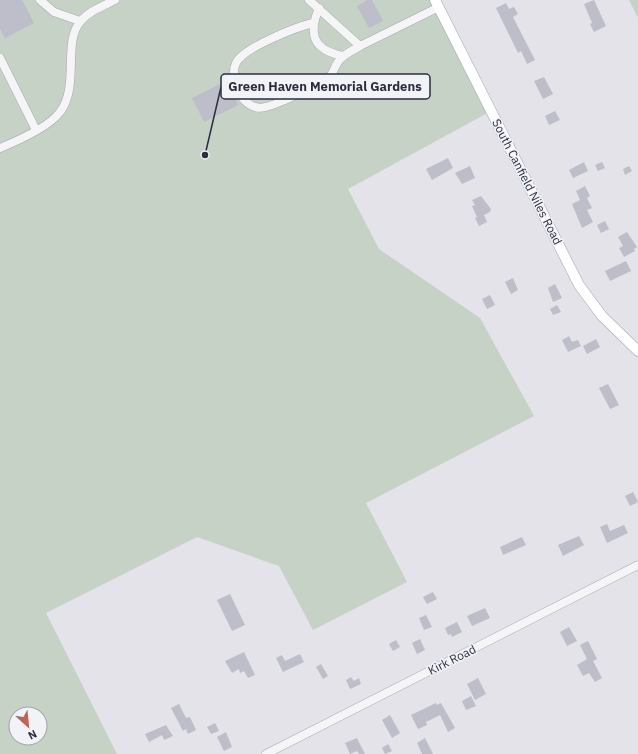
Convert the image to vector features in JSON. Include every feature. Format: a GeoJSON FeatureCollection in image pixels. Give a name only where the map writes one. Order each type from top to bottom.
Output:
{"type":"FeatureCollection","features":[{"type":"Feature","properties":{"kind":"main road","name":"South Canfield Niles Road"},"geometry":{"type":"LineString","coordinates":[[437,4],[579,285],[602,316],[638,351]]}},
{"type":"Feature","properties":{"kind":"street"},"geometry":{"type":"LineString","coordinates":[[40,0],[54,12],[80,21]]}},
{"type":"Feature","properties":{"kind":"street"},"geometry":{"type":"LineString","coordinates":[[0,148],[36,130],[60,112],[69,96],[74,34],[80,21],[94,10],[114,0]]}},
{"type":"Feature","properties":{"kind":"street"},"geometry":{"type":"LineString","coordinates":[[309,0],[360,46]]}},
{"type":"Feature","properties":{"kind":"street"},"geometry":{"type":"LineString","coordinates":[[313,23],[290,30],[242,55],[236,63],[234,76],[242,98],[250,105],[264,108],[330,76],[343,56],[437,4]]}},
{"type":"Feature","properties":{"kind":"street"},"geometry":{"type":"LineString","coordinates":[[319,8],[313,23],[312,31],[319,44],[332,54],[343,56]]}},
{"type":"Feature","properties":{"kind":"street"},"geometry":{"type":"LineString","coordinates":[[0,58],[36,130]]}},
{"type":"Feature","properties":{"kind":"street","name":"Kirk Road"},"geometry":{"type":"LineString","coordinates":[[266,754],[638,565]]}},
{"type":"Feature","properties":{"kind":"green space"},"geometry":{"type":"Polygon","coordinates":[[[0,0],[435,0],[491,111],[348,189],[379,249],[480,318],[534,416],[366,503],[407,582],[313,630],[279,566],[197,537],[46,613],[117,754],[0,754],[0,0]]]}},
{"type":"Feature","properties":{"kind":"green space"},"geometry":{"type":"Polygon","coordinates":[[[629,0],[638,0],[638,18],[629,0]]]}},
{"type":"Feature","properties":{"kind":"building"},"geometry":{"type":"Polygon","coordinates":[[[0,0],[22,0],[34,23],[5,38],[0,29],[0,0]]]}},
{"type":"Feature","properties":{"kind":"building"},"geometry":{"type":"Polygon","coordinates":[[[368,0],[372,0],[383,21],[369,28],[357,6],[368,0]]]}},
{"type":"Feature","properties":{"kind":"building"},"geometry":{"type":"Polygon","coordinates":[[[594,0],[606,26],[594,32],[584,4],[594,0]]]}},
{"type":"Feature","properties":{"kind":"building"},"geometry":{"type":"Polygon","coordinates":[[[506,3],[509,9],[514,7],[518,14],[513,17],[535,60],[527,64],[521,51],[518,53],[496,8],[506,3]]]}},
{"type":"Feature","properties":{"kind":"building"},"geometry":{"type":"Polygon","coordinates":[[[544,77],[553,94],[543,99],[534,81],[544,77]]]}},
{"type":"Feature","properties":{"kind":"building"},"geometry":{"type":"Polygon","coordinates":[[[226,81],[238,105],[204,122],[192,98],[226,81]]]}},
{"type":"Feature","properties":{"kind":"building"},"geometry":{"type":"Polygon","coordinates":[[[555,111],[560,120],[549,125],[545,116],[555,111]]]}},
{"type":"Feature","properties":{"kind":"building"},"geometry":{"type":"Polygon","coordinates":[[[448,158],[453,168],[432,180],[426,169],[448,158]]]}},
{"type":"Feature","properties":{"kind":"building"},"geometry":{"type":"Polygon","coordinates":[[[584,162],[588,171],[573,178],[569,170],[584,162]]]}},
{"type":"Feature","properties":{"kind":"building"},"geometry":{"type":"Polygon","coordinates":[[[602,162],[605,168],[598,171],[595,165],[602,162]]]}},
{"type":"Feature","properties":{"kind":"building"},"geometry":{"type":"Polygon","coordinates":[[[470,166],[475,178],[462,184],[455,173],[470,166]]]}},
{"type":"Feature","properties":{"kind":"building"},"geometry":{"type":"Polygon","coordinates":[[[629,166],[632,171],[625,175],[623,169],[629,166]]]}},
{"type":"Feature","properties":{"kind":"building"},"geometry":{"type":"Polygon","coordinates":[[[585,186],[590,196],[587,198],[592,208],[587,210],[593,222],[582,228],[572,204],[580,200],[576,191],[585,186]]]}},
{"type":"Feature","properties":{"kind":"building"},"geometry":{"type":"Polygon","coordinates":[[[481,196],[491,209],[490,212],[484,215],[487,222],[479,226],[475,218],[477,217],[472,206],[475,205],[472,200],[481,196]]]}},
{"type":"Feature","properties":{"kind":"building"},"geometry":{"type":"Polygon","coordinates":[[[605,221],[609,229],[601,233],[597,225],[605,221]]]}},
{"type":"Feature","properties":{"kind":"building"},"geometry":{"type":"Polygon","coordinates":[[[627,232],[637,247],[634,249],[635,251],[624,257],[619,248],[623,246],[618,237],[627,232]]]}},
{"type":"Feature","properties":{"kind":"building"},"geometry":{"type":"Polygon","coordinates":[[[626,261],[631,271],[610,281],[605,271],[626,261]]]}},
{"type":"Feature","properties":{"kind":"building"},"geometry":{"type":"Polygon","coordinates":[[[513,278],[518,290],[511,294],[505,282],[513,278]]]}},
{"type":"Feature","properties":{"kind":"building"},"geometry":{"type":"Polygon","coordinates":[[[555,284],[562,298],[553,302],[548,288],[555,284]]]}},
{"type":"Feature","properties":{"kind":"building"},"geometry":{"type":"Polygon","coordinates":[[[490,295],[495,305],[487,309],[482,299],[490,295]]]}},
{"type":"Feature","properties":{"kind":"building"},"geometry":{"type":"Polygon","coordinates":[[[557,305],[561,312],[553,315],[550,309],[557,305]]]}},
{"type":"Feature","properties":{"kind":"building"},"geometry":{"type":"Polygon","coordinates":[[[569,336],[572,342],[578,340],[581,346],[568,352],[562,340],[569,336]]]}},
{"type":"Feature","properties":{"kind":"building"},"geometry":{"type":"Polygon","coordinates":[[[596,339],[600,347],[587,354],[583,346],[596,339]]]}},
{"type":"Feature","properties":{"kind":"building"},"geometry":{"type":"Polygon","coordinates":[[[608,384],[619,405],[610,409],[599,388],[608,384]]]}},
{"type":"Feature","properties":{"kind":"building"},"geometry":{"type":"Polygon","coordinates":[[[633,492],[638,502],[630,506],[625,496],[633,492]]]}},
{"type":"Feature","properties":{"kind":"building"},"geometry":{"type":"Polygon","coordinates":[[[607,524],[610,531],[624,525],[628,533],[607,543],[600,527],[607,524]]]}},
{"type":"Feature","properties":{"kind":"building"},"geometry":{"type":"Polygon","coordinates":[[[579,536],[584,545],[563,556],[558,545],[579,536]]]}},
{"type":"Feature","properties":{"kind":"building"},"geometry":{"type":"Polygon","coordinates":[[[522,537],[526,545],[503,555],[500,547],[522,537]]]}},
{"type":"Feature","properties":{"kind":"building"},"geometry":{"type":"Polygon","coordinates":[[[433,592],[437,599],[427,604],[423,597],[433,592]]]}},
{"type":"Feature","properties":{"kind":"building"},"geometry":{"type":"Polygon","coordinates":[[[230,594],[245,625],[232,631],[217,600],[230,594]]]}},
{"type":"Feature","properties":{"kind":"building"},"geometry":{"type":"Polygon","coordinates":[[[485,608],[490,618],[472,626],[467,616],[485,608]]]}},
{"type":"Feature","properties":{"kind":"building"},"geometry":{"type":"Polygon","coordinates":[[[426,615],[432,627],[424,630],[419,618],[426,615]]]}},
{"type":"Feature","properties":{"kind":"building"},"geometry":{"type":"Polygon","coordinates":[[[457,622],[462,632],[452,637],[451,634],[448,635],[445,628],[457,622]]]}},
{"type":"Feature","properties":{"kind":"building"},"geometry":{"type":"Polygon","coordinates":[[[569,627],[577,641],[567,646],[560,632],[569,627]]]}},
{"type":"Feature","properties":{"kind":"building"},"geometry":{"type":"Polygon","coordinates":[[[420,639],[425,650],[417,654],[412,643],[420,639]]]}},
{"type":"Feature","properties":{"kind":"building"},"geometry":{"type":"Polygon","coordinates":[[[396,640],[400,647],[393,651],[389,644],[396,640]]]}},
{"type":"Feature","properties":{"kind":"building"},"geometry":{"type":"Polygon","coordinates":[[[588,641],[597,659],[593,661],[602,678],[595,682],[589,673],[583,676],[577,665],[587,659],[580,645],[588,641]]]}},
{"type":"Feature","properties":{"kind":"building"},"geometry":{"type":"Polygon","coordinates":[[[244,652],[255,675],[248,678],[244,671],[240,673],[239,669],[232,673],[225,661],[244,652]]]}},
{"type":"Feature","properties":{"kind":"building"},"geometry":{"type":"Polygon","coordinates":[[[300,654],[304,662],[283,672],[276,658],[282,655],[285,661],[300,654]]]}},
{"type":"Feature","properties":{"kind":"building"},"geometry":{"type":"Polygon","coordinates":[[[321,664],[328,676],[323,679],[316,667],[321,664]]]}},
{"type":"Feature","properties":{"kind":"building"},"geometry":{"type":"Polygon","coordinates":[[[351,677],[354,681],[359,678],[361,684],[350,689],[346,680],[351,677]]]}},
{"type":"Feature","properties":{"kind":"building"},"geometry":{"type":"Polygon","coordinates":[[[478,678],[486,694],[475,700],[467,684],[478,678]]]}},
{"type":"Feature","properties":{"kind":"building"},"geometry":{"type":"Polygon","coordinates":[[[471,696],[476,706],[466,710],[462,701],[471,696]]]}},
{"type":"Feature","properties":{"kind":"building"},"geometry":{"type":"Polygon","coordinates":[[[436,703],[437,705],[441,703],[455,728],[448,732],[440,715],[426,722],[427,725],[418,729],[411,715],[436,703]]]}},
{"type":"Feature","properties":{"kind":"building"},"geometry":{"type":"Polygon","coordinates":[[[179,704],[186,718],[190,717],[196,730],[188,734],[186,729],[183,731],[171,708],[179,704]]]}},
{"type":"Feature","properties":{"kind":"building"},"geometry":{"type":"Polygon","coordinates":[[[390,715],[400,733],[392,738],[382,720],[390,715]]]}},
{"type":"Feature","properties":{"kind":"building"},"geometry":{"type":"Polygon","coordinates":[[[215,723],[219,731],[211,734],[207,727],[215,723]]]}},
{"type":"Feature","properties":{"kind":"building"},"geometry":{"type":"Polygon","coordinates":[[[166,725],[173,736],[164,740],[162,735],[149,742],[145,734],[166,725]]]}},
{"type":"Feature","properties":{"kind":"building"},"geometry":{"type":"Polygon","coordinates":[[[226,732],[232,747],[224,751],[217,737],[226,732]]]}},
{"type":"Feature","properties":{"kind":"building"},"geometry":{"type":"Polygon","coordinates":[[[357,738],[365,754],[359,754],[357,751],[350,754],[345,743],[357,738]]]}},
{"type":"Feature","properties":{"kind":"building"},"geometry":{"type":"Polygon","coordinates":[[[425,738],[433,754],[422,754],[417,743],[425,738]]]}},
{"type":"Feature","properties":{"kind":"building"},"geometry":{"type":"Polygon","coordinates":[[[388,744],[392,751],[385,754],[382,748],[388,744]]]}},
{"type":"Feature","properties":{"kind":"place","name":"Green Haven Memorial Gardens"},"geometry":{"type":"Point","coordinates":[205,155]}}]}
